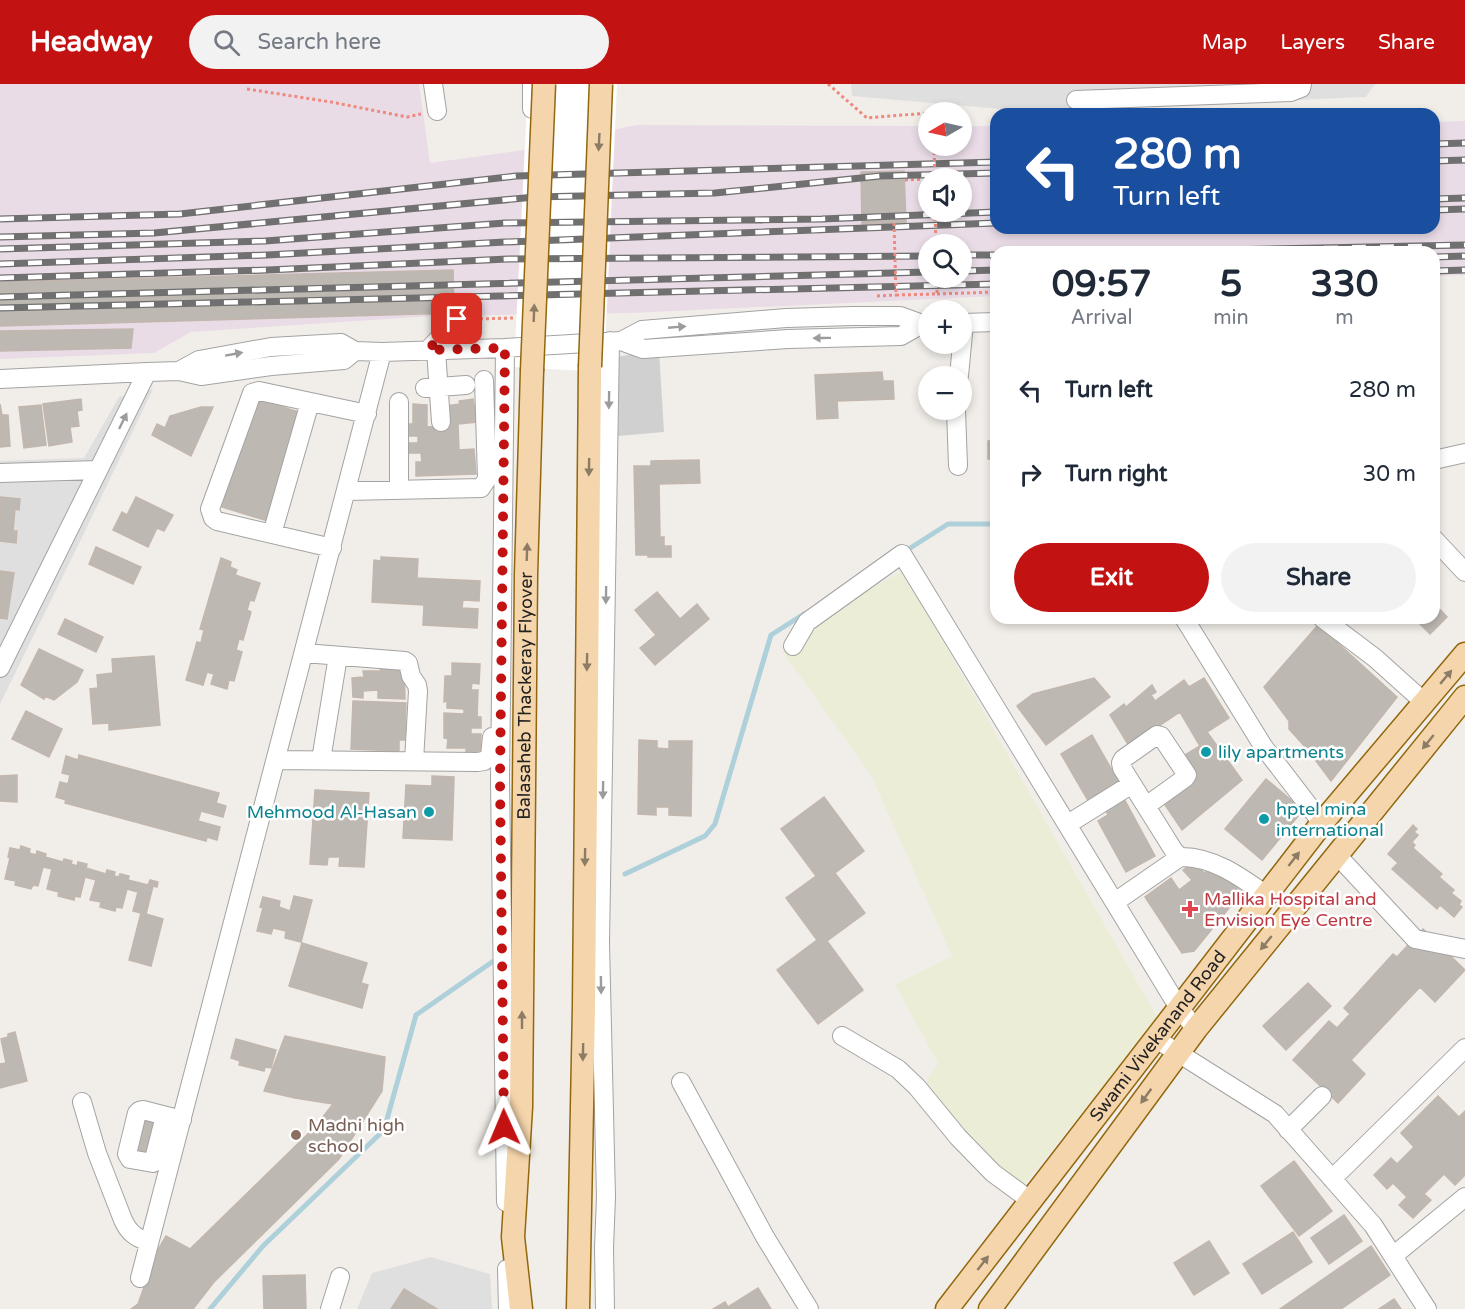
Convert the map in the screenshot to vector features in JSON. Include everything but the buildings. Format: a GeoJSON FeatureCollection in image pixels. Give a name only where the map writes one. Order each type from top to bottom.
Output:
{"type":"FeatureCollection","features":[{"type":"Feature","properties":{"kind":"main road","name":"Balasaheb Thackeray Flyover"},"geometry":{"type":"LineString","coordinates":[[520,1309],[513,1237],[522,1107],[526,575],[544,84]]}},
{"type":"Feature","properties":{"kind":"main road"},"geometry":{"type":"LineString","coordinates":[[578,1309],[584,1018],[590,367],[601,84]]}},
{"type":"Feature","properties":{"kind":"main road","name":"Swami Vivekanand Road"},"geometry":{"type":"LineString","coordinates":[[947,1309],[1322,823],[1465,654]]}},
{"type":"Feature","properties":{"kind":"main road","name":"Swami Vivekanand Road"},"geometry":{"type":"LineString","coordinates":[[990,1309],[1196,1029],[1465,697]]}},
{"type":"Feature","properties":{"kind":"street"},"geometry":{"type":"LineString","coordinates":[[433,84],[437,111]]}},
{"type":"Feature","properties":{"kind":"street"},"geometry":{"type":"LineString","coordinates":[[532,84],[532,109]]}},
{"type":"Feature","properties":{"kind":"street"},"geometry":{"type":"LineString","coordinates":[[1076,99],[1291,92],[1300,88],[1302,84]]}},
{"type":"Feature","properties":{"kind":"street"},"geometry":{"type":"LineString","coordinates":[[853,316],[854,337]]}},
{"type":"Feature","properties":{"kind":"street"},"geometry":{"type":"LineString","coordinates":[[0,379],[179,371],[201,376],[344,360],[355,351],[505,348],[616,341],[642,330],[759,320],[900,316],[918,322]]}},
{"type":"Feature","properties":{"kind":"street"},"geometry":{"type":"LineString","coordinates":[[441,422],[432,388],[432,350],[457,319]]}},
{"type":"Feature","properties":{"kind":"street"},"geometry":{"type":"LineString","coordinates":[[759,320],[760,341]]}},
{"type":"Feature","properties":{"kind":"street"},"geometry":{"type":"LineString","coordinates":[[972,323],[990,322]]}},
{"type":"Feature","properties":{"kind":"street"},"geometry":{"type":"LineString","coordinates":[[616,341],[643,349],[760,341],[901,336],[918,328]]}},
{"type":"Feature","properties":{"kind":"street"},"geometry":{"type":"LineString","coordinates":[[605,1309],[606,1186],[600,943],[616,341]]}},
{"type":"Feature","properties":{"kind":"street"},"geometry":{"type":"LineString","coordinates":[[505,348],[500,781],[508,1309]]}},
{"type":"Feature","properties":{"kind":"street"},"geometry":{"type":"LineString","coordinates":[[140,1278],[173,1118],[276,760],[382,352]]}},
{"type":"Feature","properties":{"kind":"street"},"geometry":{"type":"LineString","coordinates":[[0,668],[8,638],[98,470],[147,372]]}},
{"type":"Feature","properties":{"kind":"street"},"geometry":{"type":"LineString","coordinates":[[347,491],[476,489],[485,484],[487,479],[484,380]]}},
{"type":"Feature","properties":{"kind":"street"},"geometry":{"type":"LineString","coordinates":[[432,388],[466,385]]}},
{"type":"Feature","properties":{"kind":"street"},"geometry":{"type":"LineString","coordinates":[[332,548],[217,521],[213,518],[210,509],[252,393],[259,391],[367,414]]}},
{"type":"Feature","properties":{"kind":"street"},"geometry":{"type":"LineString","coordinates":[[272,534],[309,402]]}},
{"type":"Feature","properties":{"kind":"street"},"geometry":{"type":"LineString","coordinates":[[399,402],[399,490]]}},
{"type":"Feature","properties":{"kind":"street"},"geometry":{"type":"LineString","coordinates":[[956,420],[958,466]]}},
{"type":"Feature","properties":{"kind":"street"},"geometry":{"type":"LineString","coordinates":[[1440,459],[1465,453]]}},
{"type":"Feature","properties":{"kind":"street"},"geometry":{"type":"LineString","coordinates":[[0,473],[98,470]]}},
{"type":"Feature","properties":{"kind":"street"},"geometry":{"type":"LineString","coordinates":[[1440,545],[1465,572]]}},
{"type":"Feature","properties":{"kind":"street"},"geometry":{"type":"LineString","coordinates":[[793,646],[807,622],[902,554],[1179,1008],[1196,1029]]}},
{"type":"Feature","properties":{"kind":"street"},"geometry":{"type":"LineString","coordinates":[[1188,624],[1263,746],[1322,823]]}},
{"type":"Feature","properties":{"kind":"street"},"geometry":{"type":"LineString","coordinates":[[1330,624],[1375,658],[1424,702]]}},
{"type":"Feature","properties":{"kind":"street"},"geometry":{"type":"LineString","coordinates":[[304,653],[408,663],[418,691],[414,762]]}},
{"type":"Feature","properties":{"kind":"street"},"geometry":{"type":"LineString","coordinates":[[321,760],[338,656]]}},
{"type":"Feature","properties":{"kind":"street"},"geometry":{"type":"LineString","coordinates":[[276,760],[478,762],[490,756],[492,752],[491,663]]}},
{"type":"Feature","properties":{"kind":"street"},"geometry":{"type":"LineString","coordinates":[[1146,806],[1187,775],[1161,736],[1153,737],[1123,759],[1122,768],[1174,851],[1180,857]]}},
{"type":"Feature","properties":{"kind":"street"},"geometry":{"type":"LineString","coordinates":[[1068,825],[1132,784]]}},
{"type":"Feature","properties":{"kind":"street"},"geometry":{"type":"LineString","coordinates":[[1336,855],[1415,939],[1465,949]]}},
{"type":"Feature","properties":{"kind":"street"},"geometry":{"type":"LineString","coordinates":[[1115,902],[1180,857],[1200,858],[1222,868],[1266,895]]}},
{"type":"Feature","properties":{"kind":"street"},"geometry":{"type":"LineString","coordinates":[[842,1036],[898,1069],[917,1087],[993,1173],[1030,1201]]}},
{"type":"Feature","properties":{"kind":"street"},"geometry":{"type":"LineString","coordinates":[[1156,1039],[1275,1114],[1373,1225],[1427,1309]]}},
{"type":"Feature","properties":{"kind":"street"},"geometry":{"type":"LineString","coordinates":[[1332,1179],[1465,1048]]}},
{"type":"Feature","properties":{"kind":"street"},"geometry":{"type":"LineString","coordinates":[[681,1082],[765,1237],[809,1309]]}},
{"type":"Feature","properties":{"kind":"street"},"geometry":{"type":"LineString","coordinates":[[1288,1130],[1322,1096]]}},
{"type":"Feature","properties":{"kind":"street"},"geometry":{"type":"LineString","coordinates":[[82,1102],[97,1153],[127,1229],[134,1236],[149,1242]]}},
{"type":"Feature","properties":{"kind":"street"},"geometry":{"type":"LineString","coordinates":[[1393,1256],[1465,1197]]}},
{"type":"Feature","properties":{"kind":"street"},"geometry":{"type":"LineString","coordinates":[[330,1309],[340,1277]]}},
{"type":"Feature","properties":{"kind":"path"},"geometry":{"type":"LineString","coordinates":[[828,84],[867,118],[918,113]]}},
{"type":"Feature","properties":{"kind":"path"},"geometry":{"type":"LineString","coordinates":[[247,89],[407,117],[437,111]]}},
{"type":"Feature","properties":{"kind":"path"},"geometry":{"type":"LineString","coordinates":[[905,180],[918,179]]}},
{"type":"Feature","properties":{"kind":"path"},"geometry":{"type":"LineString","coordinates":[[894,223],[896,295],[990,292]]}},
{"type":"Feature","properties":{"kind":"path"},"geometry":{"type":"LineString","coordinates":[[937,288],[937,294]]}},
{"type":"Feature","properties":{"kind":"path"},"geometry":{"type":"LineString","coordinates":[[457,319],[523,318]]}},
{"type":"Feature","properties":{"kind":"shaded area"},"geometry":{"type":"Polygon","coordinates":[[[0,84],[419,84],[430,163],[517,151],[636,125],[918,126],[918,156],[972,156],[972,126],[990,126],[990,234],[1440,234],[1440,122],[1465,121],[1465,275],[1440,276],[1440,246],[990,246],[990,296],[631,313],[433,316],[191,332],[154,353],[0,359],[0,84]]]}},
{"type":"Feature","properties":{"kind":"shaded area"},"geometry":{"type":"Polygon","coordinates":[[[851,84],[1375,84],[1366,97],[1096,108],[990,108],[972,107],[972,102],[920,102],[852,96],[851,84]]]}},
{"type":"Feature","properties":{"kind":"shaded area"},"geometry":{"type":"Polygon","coordinates":[[[659,351],[664,432],[618,436],[619,397],[614,357],[659,351]]]}},
{"type":"Feature","properties":{"kind":"shaded area"},"geometry":{"type":"Polygon","coordinates":[[[153,389],[0,704],[0,461],[84,458],[119,397],[153,389]]]}},
{"type":"Feature","properties":{"kind":"shaded area"},"geometry":{"type":"Polygon","coordinates":[[[431,1257],[490,1274],[492,1309],[357,1309],[372,1273],[431,1257]]]}},
{"type":"Feature","properties":{"kind":"green space"},"geometry":{"type":"Polygon","coordinates":[[[903,571],[1158,1019],[1018,1192],[923,1087],[938,1063],[895,985],[952,956],[871,775],[782,651],[790,631],[903,571]]]}},
{"type":"Feature","properties":{"kind":"pier"},"geometry":{"type":"Polygon","coordinates":[[[528,84],[617,84],[604,372],[514,367],[528,84]]]}},
{"type":"Feature","properties":{"kind":"waterway"},"geometry":{"type":"LineString","coordinates":[[904,552],[948,524],[990,524]]}},
{"type":"Feature","properties":{"kind":"waterway"},"geometry":{"type":"LineString","coordinates":[[625,874],[705,836],[715,824],[771,635],[804,614]]}},
{"type":"Feature","properties":{"kind":"waterway"},"geometry":{"type":"LineString","coordinates":[[210,1309],[263,1246],[384,1130],[416,1015],[492,962]]}},
{"type":"Feature","properties":{"kind":"railway"},"geometry":{"type":"LineString","coordinates":[[1440,144],[1465,143]]}},
{"type":"Feature","properties":{"kind":"railway"},"geometry":{"type":"LineString","coordinates":[[1440,161],[1465,160]]}},
{"type":"Feature","properties":{"kind":"railway"},"geometry":{"type":"LineString","coordinates":[[0,219],[180,214],[516,176],[990,162]]}},
{"type":"Feature","properties":{"kind":"railway"},"geometry":{"type":"LineString","coordinates":[[0,237],[154,233],[535,197],[715,193],[880,176],[990,173]]}},
{"type":"Feature","properties":{"kind":"railway"},"geometry":{"type":"LineString","coordinates":[[1440,199],[1465,198]]}},
{"type":"Feature","properties":{"kind":"railway"},"geometry":{"type":"LineString","coordinates":[[1440,210],[1465,209]]}},
{"type":"Feature","properties":{"kind":"railway"},"geometry":{"type":"LineString","coordinates":[[0,249],[265,241],[505,223],[822,219],[990,212]]}},
{"type":"Feature","properties":{"kind":"railway"},"geometry":{"type":"LineString","coordinates":[[0,264],[267,255],[505,242],[990,223]]}},
{"type":"Feature","properties":{"kind":"railway"},"geometry":{"type":"LineString","coordinates":[[1417,246],[1465,245]]}},
{"type":"Feature","properties":{"kind":"railway"},"geometry":{"type":"LineString","coordinates":[[972,255],[990,255]]}},
{"type":"Feature","properties":{"kind":"railway"},"geometry":{"type":"LineString","coordinates":[[0,278],[268,270],[508,259],[918,256]]}},
{"type":"Feature","properties":{"kind":"railway"},"geometry":{"type":"LineString","coordinates":[[1440,257],[1465,256]]}},
{"type":"Feature","properties":{"kind":"railway"},"geometry":{"type":"LineString","coordinates":[[972,271],[990,270]]}},
{"type":"Feature","properties":{"kind":"railway"},"geometry":{"type":"LineString","coordinates":[[1440,271],[1465,270]]}},
{"type":"Feature","properties":{"kind":"railway"},"geometry":{"type":"LineString","coordinates":[[0,297],[918,272]]}},
{"type":"Feature","properties":{"kind":"railway"},"geometry":{"type":"LineString","coordinates":[[0,308],[990,284]]}},
{"type":"Feature","properties":{"kind":"place","name":"lily apartments"},"geometry":{"type":"Point","coordinates":[1206,752]}},
{"type":"Feature","properties":{"kind":"place","name":"Mehmood Al-Hasan"},"geometry":{"type":"Point","coordinates":[429,812]}},
{"type":"Feature","properties":{"kind":"place","name":"hptel mina international"},"geometry":{"type":"Point","coordinates":[1264,819]}},
{"type":"Feature","properties":{"kind":"place","name":"Mallika Hospital and Envision Eye Centre"},"geometry":{"type":"Point","coordinates":[1190,909]}},
{"type":"Feature","properties":{"kind":"place","name":"Madni high school"},"geometry":{"type":"Point","coordinates":[296,1135]}},
{"type":"Feature","properties":{"kind":"route"},"geometry":{"type":"LineString","coordinates":[[457,319],[428,350],[505,348],[500,781],[504,1127]]}}]}
